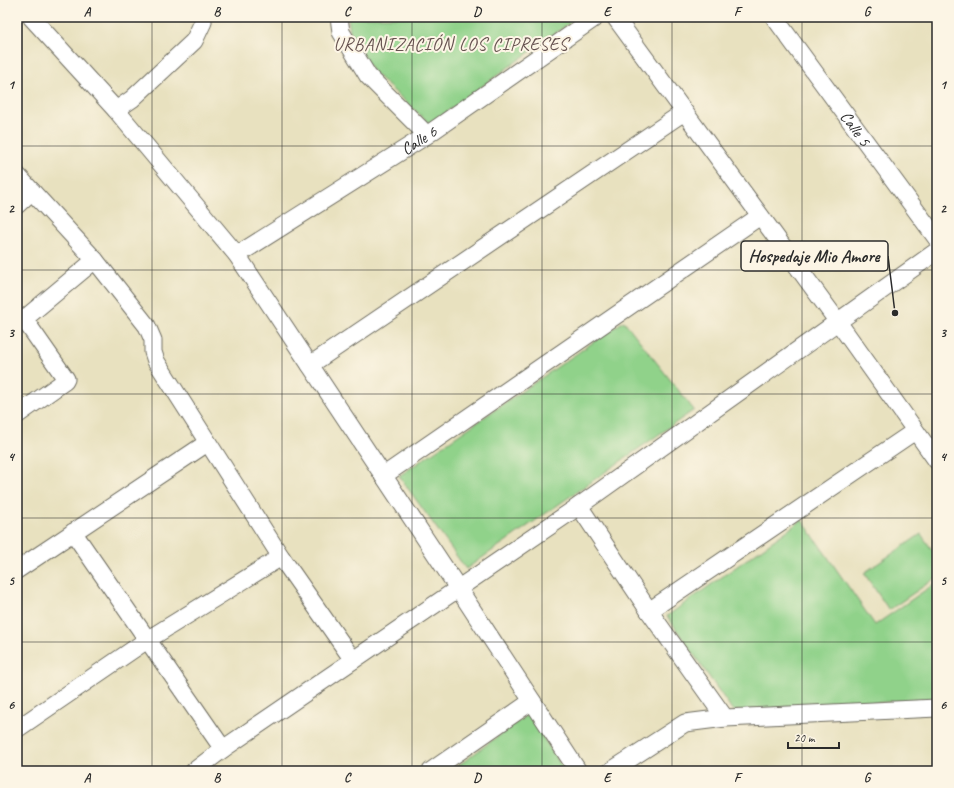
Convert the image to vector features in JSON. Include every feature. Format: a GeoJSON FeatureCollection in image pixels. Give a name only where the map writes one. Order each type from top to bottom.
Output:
{"type":"FeatureCollection","features":[{"type":"Feature","properties":{"kind":"street"},"geometry":{"type":"LineString","coordinates":[[31,17],[116,110],[237,255],[578,771]]}},
{"type":"Feature","properties":{"kind":"street"},"geometry":{"type":"LineString","coordinates":[[338,17],[341,32],[368,76],[427,135]]}},
{"type":"Feature","properties":{"kind":"street","name":"Calle 6"},"geometry":{"type":"LineString","coordinates":[[237,255],[427,135],[596,17]]}},
{"type":"Feature","properties":{"kind":"street"},"geometry":{"type":"LineString","coordinates":[[615,17],[838,322],[937,461]]}},
{"type":"Feature","properties":{"kind":"street","name":"Calle 5"},"geometry":{"type":"LineString","coordinates":[[774,17],[937,239]]}},
{"type":"Feature","properties":{"kind":"street"},"geometry":{"type":"LineString","coordinates":[[116,110],[132,99],[194,42],[202,19]]}},
{"type":"Feature","properties":{"kind":"street"},"geometry":{"type":"LineString","coordinates":[[310,365],[684,112]]}},
{"type":"Feature","properties":{"kind":"street"},"geometry":{"type":"LineString","coordinates":[[17,174],[95,260],[147,326],[153,340],[154,358],[280,557],[353,660]]}},
{"type":"Feature","properties":{"kind":"street"},"geometry":{"type":"LineString","coordinates":[[17,205],[32,192]]}},
{"type":"Feature","properties":{"kind":"street"},"geometry":{"type":"LineString","coordinates":[[383,476],[760,216]]}},
{"type":"Feature","properties":{"kind":"street"},"geometry":{"type":"LineString","coordinates":[[194,771],[223,749],[579,506],[937,251]]}},
{"type":"Feature","properties":{"kind":"street"},"geometry":{"type":"LineString","coordinates":[[17,415],[66,379],[21,322],[95,260]]}},
{"type":"Feature","properties":{"kind":"street"},"geometry":{"type":"LineString","coordinates":[[649,611],[915,431]]}},
{"type":"Feature","properties":{"kind":"street"},"geometry":{"type":"LineString","coordinates":[[17,570],[207,443]]}},
{"type":"Feature","properties":{"kind":"street"},"geometry":{"type":"LineString","coordinates":[[579,506],[649,611],[725,718]]}},
{"type":"Feature","properties":{"kind":"street"},"geometry":{"type":"LineString","coordinates":[[73,532],[223,749]]}},
{"type":"Feature","properties":{"kind":"street"},"geometry":{"type":"LineString","coordinates":[[17,729],[147,640],[280,557]]}},
{"type":"Feature","properties":{"kind":"street"},"geometry":{"type":"LineString","coordinates":[[431,771],[532,701]]}},
{"type":"Feature","properties":{"kind":"street"},"geometry":{"type":"LineString","coordinates":[[611,771],[685,723],[725,718],[937,708]]}},
{"type":"Feature","properties":{"kind":"green space"},"geometry":{"type":"Polygon","coordinates":[[[348,17],[578,17],[430,124],[372,71],[350,31],[348,17]]]}},
{"type":"Feature","properties":{"kind":"green space"},"geometry":{"type":"Polygon","coordinates":[[[624,321],[694,410],[466,569],[399,476],[624,321]]]}},
{"type":"Feature","properties":{"kind":"green space"},"geometry":{"type":"Polygon","coordinates":[[[802,520],[875,625],[937,582],[937,699],[733,711],[667,616],[802,520]]]}},
{"type":"Feature","properties":{"kind":"green space"},"geometry":{"type":"Polygon","coordinates":[[[921,534],[937,557],[937,577],[889,610],[864,573],[921,534]]]}},
{"type":"Feature","properties":{"kind":"green space"},"geometry":{"type":"Polygon","coordinates":[[[528,714],[565,771],[451,771],[528,714]]]}},
{"type":"Feature","properties":{"kind":"place","name":"Hospedaje Mio Amore"},"geometry":{"type":"Point","coordinates":[895,313]}},
{"type":"Feature","properties":{"kind":"district","name":"URBANIZACIÓN LOS CIPRESES"},"geometry":{"type":"Point","coordinates":[451,44]}}]}
